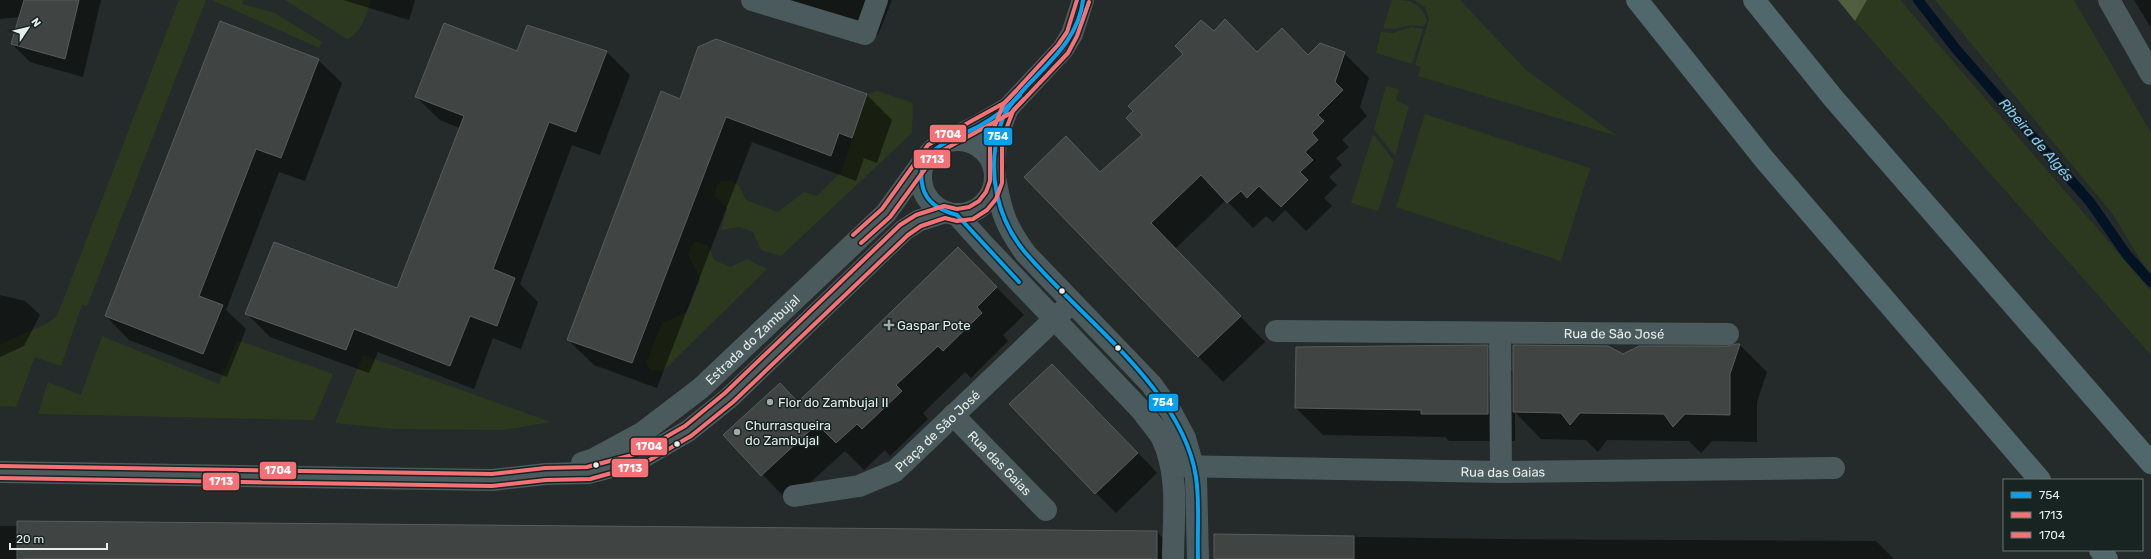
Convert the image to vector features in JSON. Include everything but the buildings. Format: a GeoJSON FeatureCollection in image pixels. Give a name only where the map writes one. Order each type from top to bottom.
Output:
{"type":"FeatureCollection","features":[{"type":"Feature","properties":{"kind":"highway"},"geometry":{"type":"LineString","coordinates":[[1637,0],[1764,159],[2039,479]]}},
{"type":"Feature","properties":{"kind":"highway"},"geometry":{"type":"LineString","coordinates":[[1754,0],[1834,100],[2151,463]]}},
{"type":"Feature","properties":{"kind":"highway"},"geometry":{"type":"LineString","coordinates":[[2101,551],[2107,559]]}},
{"type":"Feature","properties":{"kind":"street"},"geometry":{"type":"LineString","coordinates":[[752,0],[865,34],[876,0]]}},
{"type":"Feature","properties":{"kind":"street"},"geometry":{"type":"LineString","coordinates":[[1083,0],[1072,34],[1063,48],[1008,108],[979,126],[943,142],[932,150],[925,159],[921,171],[921,184],[930,201],[951,213],[1142,411],[1161,437],[1172,466],[1174,492],[1173,559]]}},
{"type":"Feature","properties":{"kind":"street"},"geometry":{"type":"LineString","coordinates":[[2109,0],[2151,74]]}},
{"type":"Feature","properties":{"kind":"street"},"geometry":{"type":"LineString","coordinates":[[951,213],[971,213],[983,206],[991,195],[995,175],[996,139],[1008,108]]}},
{"type":"Feature","properties":{"kind":"street"},"geometry":{"type":"LineString","coordinates":[[943,142],[956,139],[969,141],[980,147],[989,156],[995,175],[1000,207],[1010,232],[1026,254],[1151,384],[1170,410],[1181,431],[1193,466],[1198,519],[1198,559]]}},
{"type":"Feature","properties":{"kind":"street","name":"Estrada do Zambujal"},"geometry":{"type":"LineString","coordinates":[[546,474],[594,459],[642,433],[701,388],[886,212],[925,159]]}},
{"type":"Feature","properties":{"kind":"street","name":"Estrada do Zambujal"},"geometry":{"type":"LineString","coordinates":[[0,472],[492,480],[546,474],[588,473],[638,460],[688,431],[729,398],[904,230],[918,220],[951,213]]}},
{"type":"Feature","properties":{"kind":"street","name":"Praça de São José"},"geometry":{"type":"LineString","coordinates":[[794,496],[859,486],[895,471],[1073,302]]}},
{"type":"Feature","properties":{"kind":"street","name":"Rua de São José"},"geometry":{"type":"LineString","coordinates":[[1276,331],[1500,334],[1728,334]]}},
{"type":"Feature","properties":{"kind":"street"},"geometry":{"type":"LineString","coordinates":[[1500,334],[1501,472]]}},
{"type":"Feature","properties":{"kind":"street","name":"Rua das Gaias"},"geometry":{"type":"LineString","coordinates":[[954,415],[1046,510]]}},
{"type":"Feature","properties":{"kind":"street","name":"Rua das Gaias"},"geometry":{"type":"LineString","coordinates":[[1172,466],[1501,472],[1834,468]]}},
{"type":"Feature","properties":{"kind":"green space"},"geometry":{"type":"Polygon","coordinates":[[[179,0],[206,0],[87,306],[82,305],[61,366],[35,357],[16,407],[0,406],[0,344],[46,324],[57,316],[179,0]]]}},
{"type":"Feature","properties":{"kind":"green space"},"geometry":{"type":"Polygon","coordinates":[[[212,0],[243,0],[242,4],[275,13],[322,42],[319,48],[212,0]]]}},
{"type":"Feature","properties":{"kind":"green space"},"geometry":{"type":"Polygon","coordinates":[[[285,0],[371,0],[360,28],[347,39],[285,0]]]}},
{"type":"Feature","properties":{"kind":"green space"},"geometry":{"type":"Polygon","coordinates":[[[1392,0],[1409,1],[1417,5],[1427,20],[1424,27],[1413,25],[1388,29],[1383,28],[1392,0]]]}},
{"type":"Feature","properties":{"kind":"green space"},"geometry":{"type":"Polygon","coordinates":[[[1414,0],[1460,0],[1526,70],[1617,136],[1418,76],[1421,67],[1415,65],[1429,19],[1425,7],[1414,0]]]}},
{"type":"Feature","properties":{"kind":"green space"},"geometry":{"type":"Polygon","coordinates":[[[1838,0],[1867,0],[1855,21],[1838,0]]]}},
{"type":"Feature","properties":{"kind":"green space"},"geometry":{"type":"Polygon","coordinates":[[[1867,0],[1900,0],[2151,291],[2151,355],[1855,21],[1867,0]]]}},
{"type":"Feature","properties":{"kind":"green space"},"geometry":{"type":"Polygon","coordinates":[[[1935,0],[2074,0],[2151,133],[2151,273],[2143,264],[2112,213],[1935,0]]]}},
{"type":"Feature","properties":{"kind":"green space"},"geometry":{"type":"Polygon","coordinates":[[[1411,27],[1423,29],[1412,64],[1376,53],[1381,32],[1393,33],[1411,27]]]}},
{"type":"Feature","properties":{"kind":"green space"},"geometry":{"type":"Polygon","coordinates":[[[1386,86],[1399,89],[1396,100],[1409,106],[1395,156],[1374,129],[1386,86]]]}},
{"type":"Feature","properties":{"kind":"green space"},"geometry":{"type":"Polygon","coordinates":[[[877,91],[913,103],[912,133],[781,256],[761,250],[753,232],[740,227],[721,230],[727,209],[715,196],[716,187],[721,181],[731,180],[739,186],[746,200],[778,212],[804,192],[817,196],[841,172],[867,94],[877,91]]]}},
{"type":"Feature","properties":{"kind":"green space"},"geometry":{"type":"Polygon","coordinates":[[[1425,114],[1590,168],[1561,261],[1396,207],[1425,114]]]}},
{"type":"Feature","properties":{"kind":"green space"},"geometry":{"type":"Polygon","coordinates":[[[1373,134],[1394,161],[1378,211],[1351,203],[1373,134]]]}},
{"type":"Feature","properties":{"kind":"green space"},"geometry":{"type":"Polygon","coordinates":[[[694,241],[709,246],[714,260],[730,267],[747,259],[767,269],[663,371],[650,370],[646,363],[662,323],[687,312],[700,279],[688,254],[694,241]]]}},
{"type":"Feature","properties":{"kind":"green space"},"geometry":{"type":"Polygon","coordinates":[[[102,336],[219,384],[237,340],[333,374],[314,420],[38,414],[48,382],[81,395],[102,336]]]}},
{"type":"Feature","properties":{"kind":"green space"},"geometry":{"type":"Polygon","coordinates":[[[363,355],[551,422],[503,430],[394,429],[335,423],[363,355]]]}},
{"type":"Feature","properties":{"kind":"waterway","name":"Ribeira de Algés"},"geometry":{"type":"LineString","coordinates":[[1918,0],[1956,49],[2090,202],[2127,255],[2151,282]]}},
{"type":"Feature","properties":{"kind":"transit line","name":"1704"},"geometry":{"type":"LineString","coordinates":[[0,466],[492,474],[545,468],[587,467],[636,454],[685,426],[725,393],[900,225],[916,215],[944,206],[957,209],[969,207],[979,201],[986,192],[990,181],[990,138],[1003,105],[1058,45],[1067,32],[1077,0]]}},
{"type":"Feature","properties":{"kind":"transit line","name":"754"},"geometry":{"type":"LineString","coordinates":[[1083,0],[1079,16],[1065,45],[1020,93],[1003,118],[994,162],[997,194],[1007,224],[1024,251],[1126,356],[1150,384],[1171,414],[1187,445],[1196,477],[1198,507],[1198,559]]}},
{"type":"Feature","properties":{"kind":"transit line","name":"1713"},"geometry":{"type":"LineString","coordinates":[[0,478],[492,486],[546,480],[590,479],[641,465],[691,436],[733,402],[908,235],[921,226],[945,218],[957,221],[973,219],[987,210],[996,199],[1002,183],[1002,140],[1013,111],[1068,53],[1077,36],[1089,2]]}},
{"type":"Feature","properties":{"kind":"transit line","name":"1704"},"geometry":{"type":"LineString","coordinates":[[853,235],[882,209],[928,145],[1004,103],[1016,91]]}},
{"type":"Feature","properties":{"kind":"transit line","name":"754"},"geometry":{"type":"LineString","coordinates":[[957,215],[936,206],[925,194],[921,174],[924,163],[930,154],[938,147],[986,122],[1001,112],[1020,95]]}},
{"type":"Feature","properties":{"kind":"transit line","name":"1713"},"geometry":{"type":"LineString","coordinates":[[861,243],[890,217],[936,154],[1011,113],[1024,99]]}},
{"type":"Feature","properties":{"kind":"transit line","name":"754"},"geometry":{"type":"LineString","coordinates":[[957,215],[1019,282]]}},
{"type":"Feature","properties":{"kind":"place","name":"Gaspar Pote"},"geometry":{"type":"Point","coordinates":[889,325]}},
{"type":"Feature","properties":{"kind":"place","name":"Flor do Zambujal II"},"geometry":{"type":"Point","coordinates":[770,402]}},
{"type":"Feature","properties":{"kind":"place","name":"Churrasqueira do Zambujal"},"geometry":{"type":"Point","coordinates":[737,432]}}]}
